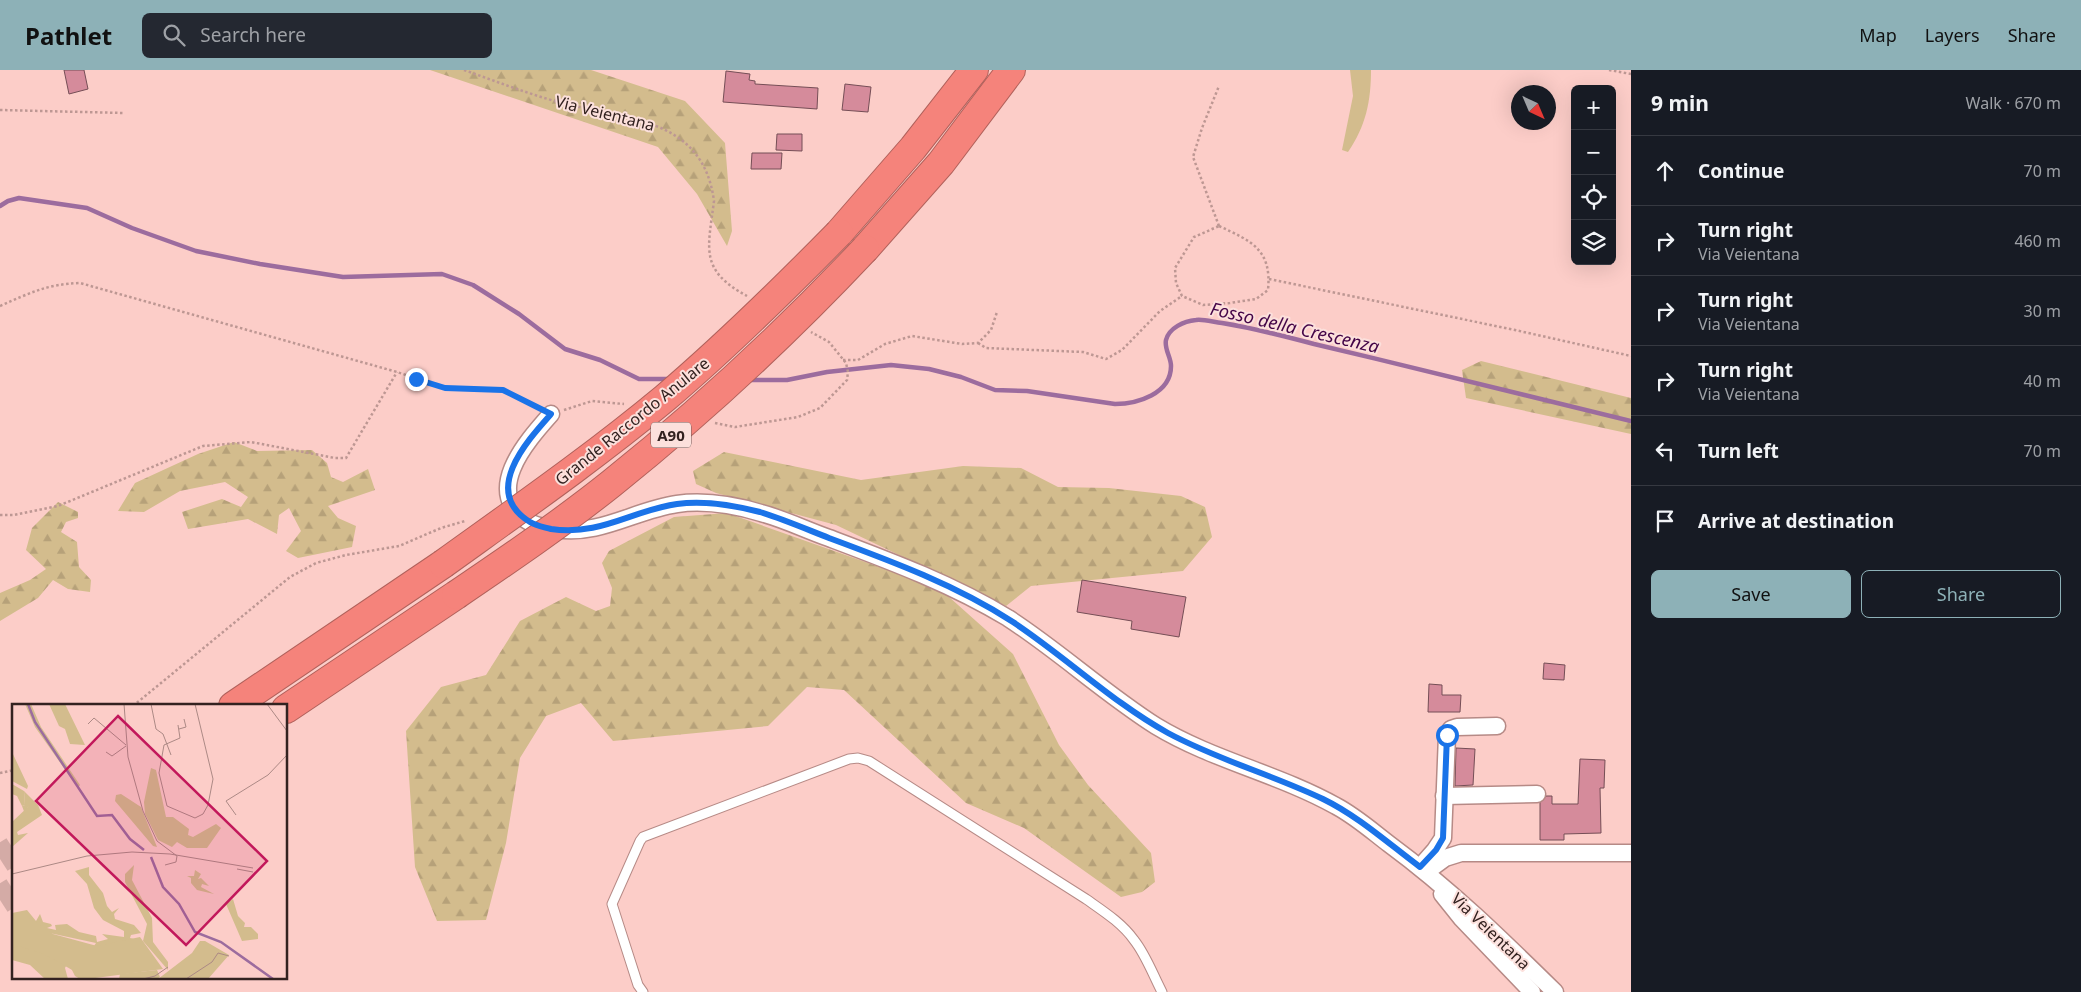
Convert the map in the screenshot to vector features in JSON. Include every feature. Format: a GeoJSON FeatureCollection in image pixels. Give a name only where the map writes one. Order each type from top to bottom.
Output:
{"type":"FeatureCollection","features":[{"type":"Feature","properties":{"kind":"highway","name":"Grande Raccordo Anulare"},"geometry":{"type":"LineString","coordinates":[[235,704],[443,564],[574,470],[666,397],[757,315],[839,233],[913,148],[974,70]]}},
{"type":"Feature","properties":{"kind":"highway","name":"Grande Raccordo Anulare"},"geometry":{"type":"LineString","coordinates":[[288,708],[456,595],[584,505],[666,438],[767,348],[865,250],[941,163],[1011,70]]}},
{"type":"Feature","properties":{"kind":"street","name":"Via Veientana"},"geometry":{"type":"LineString","coordinates":[[551,414],[521,451],[509,478],[508,490],[512,502],[524,518],[531,523],[564,530],[592,529],[669,506],[687,503],[719,504],[766,514],[876,555],[958,591],[1010,620],[1124,704],[1168,732],[1204,750],[1338,807],[1423,869],[1462,902],[1555,992]]}},
{"type":"Feature","properties":{"kind":"street"},"geometry":{"type":"LineString","coordinates":[[1423,869],[1443,838],[1447,735],[1451,729],[1457,727],[1497,726]]}},
{"type":"Feature","properties":{"kind":"street"},"geometry":{"type":"LineString","coordinates":[[1444,796],[1537,794]]}},
{"type":"Feature","properties":{"kind":"street"},"geometry":{"type":"LineString","coordinates":[[1423,869],[1445,858],[1461,853],[1631,853]]}},
{"type":"Feature","properties":{"kind":"street","name":"Via Veientana"},"geometry":{"type":"LineString","coordinates":[[1423,869],[1457,913],[1532,992]]}},
{"type":"Feature","properties":{"kind":"lane"},"geometry":{"type":"LineString","coordinates":[[643,992],[638,984],[612,904],[643,837],[850,759],[858,758],[869,761],[1086,899],[1120,924],[1135,940],[1162,992]]}},
{"type":"Feature","properties":{"kind":"path","name":"Via Veientana"},"geometry":{"type":"LineString","coordinates":[[464,70],[556,101],[656,124],[683,140],[696,155],[709,180],[713,194],[714,201],[708,250],[713,269],[728,286],[754,300]]}},
{"type":"Feature","properties":{"kind":"path"},"geometry":{"type":"LineString","coordinates":[[1608,70],[1631,74]]}},
{"type":"Feature","properties":{"kind":"path"},"geometry":{"type":"LineString","coordinates":[[1219,86],[1202,128],[1193,157],[1219,226],[1251,241],[1265,259],[1269,279],[1268,290],[1256,299],[1203,305],[1182,296],[1176,283],[1175,268],[1194,237],[1219,226]]}},
{"type":"Feature","properties":{"kind":"path"},"geometry":{"type":"LineString","coordinates":[[0,110],[124,114]]}},
{"type":"Feature","properties":{"kind":"path"},"geometry":{"type":"LineString","coordinates":[[1269,279],[1631,356]]}},
{"type":"Feature","properties":{"kind":"path"},"geometry":{"type":"LineString","coordinates":[[0,306],[42,288],[80,283],[397,372],[445,388],[503,390],[551,414]]}},
{"type":"Feature","properties":{"kind":"path"},"geometry":{"type":"LineString","coordinates":[[843,360],[858,360],[885,344],[912,336],[962,344],[978,343],[986,348],[1083,352],[1106,359],[1122,350],[1160,311],[1182,296]]}},
{"type":"Feature","properties":{"kind":"path"},"geometry":{"type":"LineString","coordinates":[[978,343],[991,330],[997,312]]}},
{"type":"Feature","properties":{"kind":"path"},"geometry":{"type":"LineString","coordinates":[[804,328],[829,342],[846,363],[847,380]]}},
{"type":"Feature","properties":{"kind":"path"},"geometry":{"type":"LineString","coordinates":[[0,515],[14,515],[58,506],[203,446],[251,442],[335,458],[346,458],[397,372]]}},
{"type":"Feature","properties":{"kind":"path"},"geometry":{"type":"LineString","coordinates":[[135,704],[290,577],[316,563],[346,555],[399,546],[442,528],[464,522],[471,517]]}},
{"type":"Feature","properties":{"kind":"green space"},"geometry":{"type":"Polygon","coordinates":[[[430,70],[591,70],[685,101],[725,143],[732,231],[727,246],[697,194],[658,147],[430,70]]]}},
{"type":"Feature","properties":{"kind":"green space"},"geometry":{"type":"Polygon","coordinates":[[[1350,70],[1371,70],[1371,81],[1363,123],[1348,152],[1342,150],[1353,96],[1350,70]]]}},
{"type":"Feature","properties":{"kind":"green space"},"geometry":{"type":"Polygon","coordinates":[[[1481,361],[1631,398],[1631,434],[1466,398],[1462,370],[1481,361]]]}},
{"type":"Feature","properties":{"kind":"green space"},"geometry":{"type":"Polygon","coordinates":[[[234,442],[257,451],[312,450],[327,463],[331,477],[343,482],[368,469],[375,490],[328,506],[338,518],[356,526],[352,547],[298,558],[286,551],[301,531],[289,508],[279,515],[277,534],[248,519],[188,529],[182,512],[222,499],[241,507],[248,497],[225,482],[180,491],[144,512],[118,511],[135,483],[198,454],[234,442]]]}},
{"type":"Feature","properties":{"kind":"green space"},"geometry":{"type":"Polygon","coordinates":[[[724,452],[861,480],[963,466],[1021,468],[1058,487],[1109,488],[1181,496],[1205,507],[1212,537],[1183,571],[1031,586],[1006,606],[836,525],[716,493],[696,484],[693,471],[724,452]]]}},
{"type":"Feature","properties":{"kind":"green space"},"geometry":{"type":"Polygon","coordinates":[[[58,502],[78,512],[78,518],[66,522],[61,532],[77,542],[79,567],[91,580],[90,592],[68,589],[53,580],[38,598],[0,621],[0,593],[30,580],[46,569],[26,550],[32,528],[58,502]]]}},
{"type":"Feature","properties":{"kind":"green space"},"geometry":{"type":"Polygon","coordinates":[[[727,513],[939,588],[1013,654],[1059,745],[1088,785],[1151,853],[1155,882],[1142,892],[1121,897],[1024,828],[966,803],[844,690],[807,687],[768,726],[613,741],[581,703],[546,716],[520,758],[506,843],[486,920],[437,921],[415,867],[406,731],[441,687],[486,675],[520,621],[566,597],[596,611],[610,606],[612,588],[602,563],[609,551],[674,517],[727,513]]]}},
{"type":"Feature","properties":{"kind":"building"},"geometry":{"type":"Polygon","coordinates":[[[64,70],[84,70],[88,89],[69,94],[64,70]]]}},
{"type":"Feature","properties":{"kind":"building"},"geometry":{"type":"Polygon","coordinates":[[[726,71],[750,74],[749,80],[755,81],[755,84],[818,88],[817,109],[723,102],[726,71]]]}},
{"type":"Feature","properties":{"kind":"building"},"geometry":{"type":"Polygon","coordinates":[[[845,84],[871,87],[868,112],[842,110],[845,84]]]}},
{"type":"Feature","properties":{"kind":"building"},"geometry":{"type":"Polygon","coordinates":[[[777,134],[802,134],[802,151],[776,150],[777,134]]]}},
{"type":"Feature","properties":{"kind":"building"},"geometry":{"type":"Polygon","coordinates":[[[752,153],[782,153],[781,169],[751,169],[752,153]]]}},
{"type":"Feature","properties":{"kind":"building"},"geometry":{"type":"Polygon","coordinates":[[[1082,580],[1186,597],[1179,637],[1131,629],[1132,621],[1077,612],[1082,580]]]}},
{"type":"Feature","properties":{"kind":"building"},"geometry":{"type":"Polygon","coordinates":[[[1544,663],[1565,665],[1564,680],[1543,679],[1544,663]]]}},
{"type":"Feature","properties":{"kind":"building"},"geometry":{"type":"Polygon","coordinates":[[[1429,684],[1442,685],[1442,695],[1461,695],[1460,712],[1428,712],[1429,684]]]}},
{"type":"Feature","properties":{"kind":"building"},"geometry":{"type":"Polygon","coordinates":[[[1456,748],[1475,749],[1473,785],[1455,786],[1456,748]]]}},
{"type":"Feature","properties":{"kind":"building"},"geometry":{"type":"Polygon","coordinates":[[[1580,759],[1605,760],[1604,788],[1600,788],[1601,833],[1564,834],[1564,840],[1540,840],[1540,803],[1546,796],[1552,796],[1552,804],[1578,804],[1580,759]]]}},
{"type":"Feature","properties":{"kind":"waterway","name":"Fosso della Crescenza"},"geometry":{"type":"LineString","coordinates":[[0,206],[8,201],[19,198],[87,208],[132,228],[196,251],[260,264],[343,277],[442,274],[473,285],[519,314],[565,349],[600,360],[639,379],[669,379]]}},
{"type":"Feature","properties":{"kind":"waterway","name":"Fosso della Crescenza"},"geometry":{"type":"LineString","coordinates":[[747,380],[787,380],[827,372],[891,365],[929,369],[961,377],[995,390],[1027,391],[1124,404],[1151,396],[1165,384],[1171,366],[1166,347],[1166,340],[1170,332],[1182,324],[1202,320],[1268,332],[1631,421]]}},
{"type":"Feature","properties":{"kind":"tunnel"},"geometry":{"type":"LineString","coordinates":[[0,859],[12,851]]}},
{"type":"Feature","properties":{"kind":"tunnel"},"geometry":{"type":"LineString","coordinates":[[0,900],[12,892]]}},
{"type":"Feature","properties":{"kind":"route"},"geometry":{"type":"LineString","coordinates":[[416,379],[445,388],[503,390],[551,414],[536,430],[521,451],[509,478],[509,496],[516,509],[531,523],[564,530],[592,529],[669,506],[687,503],[719,504],[760,512],[876,555],[958,591],[1010,620],[1124,704],[1168,732],[1204,750],[1338,807],[1420,867],[1436,850],[1443,838],[1445,742],[1447,735]]}}]}
